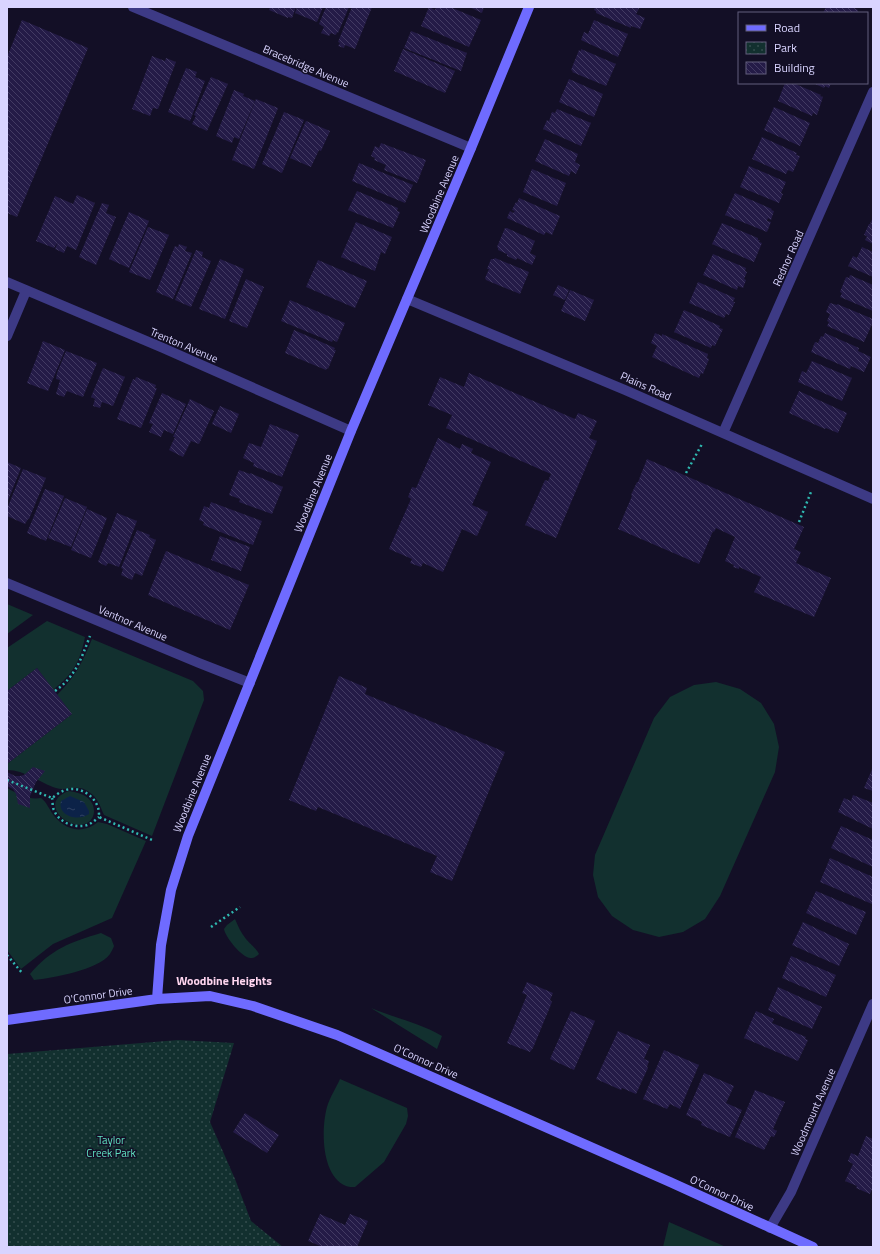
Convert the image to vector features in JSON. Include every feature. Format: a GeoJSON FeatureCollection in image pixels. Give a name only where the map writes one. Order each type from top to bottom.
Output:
{"type":"FeatureCollection","features":[{"type":"Feature","properties":{"kind":"main road","name":"Woodbine Avenue"},"geometry":{"type":"LineString","coordinates":[[156,999],[161,945],[171,890],[188,836],[351,431],[529,7]]}},
{"type":"Feature","properties":{"kind":"main road","name":"O'Connor Drive"},"geometry":{"type":"LineString","coordinates":[[7,1020],[156,999],[210,996],[253,1006],[337,1035],[813,1247]]}},
{"type":"Feature","properties":{"kind":"street","name":"Bracebridge Avenue"},"geometry":{"type":"LineString","coordinates":[[132,7],[471,148]]}},
{"type":"Feature","properties":{"kind":"street","name":"Rednor Road"},"geometry":{"type":"LineString","coordinates":[[723,433],[873,92]]}},
{"type":"Feature","properties":{"kind":"street","name":"Trenton Avenue"},"geometry":{"type":"LineString","coordinates":[[7,282],[163,348],[351,431]]}},
{"type":"Feature","properties":{"kind":"street"},"geometry":{"type":"LineString","coordinates":[[7,336],[26,291]]}},
{"type":"Feature","properties":{"kind":"street","name":"Plains Road"},"geometry":{"type":"LineString","coordinates":[[407,298],[596,377],[873,499]]}},
{"type":"Feature","properties":{"kind":"street","name":"Ventnor Avenue"},"geometry":{"type":"LineString","coordinates":[[7,582],[199,664],[250,683]]}},
{"type":"Feature","properties":{"kind":"street","name":"Woodmount Avenue"},"geometry":{"type":"LineString","coordinates":[[770,1228],[791,1192],[873,1004]]}},
{"type":"Feature","properties":{"kind":"path"},"geometry":{"type":"LineString","coordinates":[[686,473],[702,444]]}},
{"type":"Feature","properties":{"kind":"path"},"geometry":{"type":"LineString","coordinates":[[799,522],[811,492]]}},
{"type":"Feature","properties":{"kind":"path"},"geometry":{"type":"LineString","coordinates":[[55,691],[66,683],[73,675],[90,635]]}},
{"type":"Feature","properties":{"kind":"path"},"geometry":{"type":"LineString","coordinates":[[7,780],[52,798]]}},
{"type":"Feature","properties":{"kind":"path"},"geometry":{"type":"LineString","coordinates":[[52,798],[65,790],[75,789],[86,792],[94,798],[98,807],[99,817]]}},
{"type":"Feature","properties":{"kind":"path"},"geometry":{"type":"LineString","coordinates":[[52,798],[54,810],[60,820],[70,825],[83,826],[91,824],[99,817]]}},
{"type":"Feature","properties":{"kind":"path"},"geometry":{"type":"LineString","coordinates":[[99,817],[152,840]]}},
{"type":"Feature","properties":{"kind":"path"},"geometry":{"type":"LineString","coordinates":[[211,927],[240,907]]}},
{"type":"Feature","properties":{"kind":"path"},"geometry":{"type":"LineString","coordinates":[[7,955],[23,974]]}},
{"type":"Feature","properties":{"kind":"green space"},"geometry":{"type":"Polygon","coordinates":[[[7,604],[33,615],[7,634],[7,604]]]}},
{"type":"Feature","properties":{"kind":"green space"},"geometry":{"type":"Polygon","coordinates":[[[47,621],[85,637],[81,654],[75,667],[71,673],[53,690],[37,668],[7,691],[7,648],[47,621]]]}},
{"type":"Feature","properties":{"kind":"green space"},"geometry":{"type":"Polygon","coordinates":[[[92,639],[193,681],[203,691],[204,700],[152,836],[104,815],[97,800],[85,789],[60,789],[20,772],[7,770],[7,764],[72,714],[57,695],[78,669],[92,639]]]}},
{"type":"Feature","properties":{"kind":"green space"},"geometry":{"type":"Polygon","coordinates":[[[716,682],[740,689],[761,703],[774,724],[779,747],[775,772],[720,896],[705,919],[683,932],[659,937],[633,930],[612,916],[598,897],[593,875],[595,855],[654,718],[670,697],[694,685],[716,682]]]}},
{"type":"Feature","properties":{"kind":"green space"},"geometry":{"type":"Polygon","coordinates":[[[7,788],[27,797],[41,798],[58,821],[72,828],[87,828],[98,822],[107,824],[146,841],[112,918],[53,944],[21,969],[7,950],[7,788]]]}},
{"type":"Feature","properties":{"kind":"green space"},"geometry":{"type":"Polygon","coordinates":[[[69,791],[87,797],[93,805],[94,812],[92,818],[87,823],[79,825],[72,823],[65,820],[59,814],[56,808],[56,802],[60,796],[69,791]]]}},
{"type":"Feature","properties":{"kind":"green space"},"geometry":{"type":"Polygon","coordinates":[[[235,919],[244,937],[259,954],[255,957],[248,957],[239,951],[225,933],[224,929],[235,919]]]}},
{"type":"Feature","properties":{"kind":"green space"},"geometry":{"type":"Polygon","coordinates":[[[101,933],[111,938],[114,946],[110,954],[96,965],[75,972],[42,979],[34,980],[30,974],[38,965],[54,952],[71,943],[101,933]]]}},
{"type":"Feature","properties":{"kind":"green space"},"geometry":{"type":"Polygon","coordinates":[[[371,1008],[434,1031],[442,1036],[437,1049],[371,1008]]]}},
{"type":"Feature","properties":{"kind":"green space","name":"Taylor Creek Park"},"geometry":{"type":"Polygon","coordinates":[[[178,1040],[234,1043],[210,1122],[235,1179],[251,1221],[283,1247],[7,1247],[7,1054],[178,1040]]]}},
{"type":"Feature","properties":{"kind":"green space"},"geometry":{"type":"Polygon","coordinates":[[[340,1079],[407,1108],[408,1116],[406,1124],[384,1162],[355,1187],[347,1186],[338,1181],[327,1162],[325,1151],[325,1116],[331,1096],[340,1079]]]}},
{"type":"Feature","properties":{"kind":"green space"},"geometry":{"type":"Polygon","coordinates":[[[669,1222],[726,1247],[663,1247],[669,1222]]]}},
{"type":"Feature","properties":{"kind":"water"},"geometry":{"type":"Polygon","coordinates":[[[70,796],[84,802],[89,814],[74,817],[65,814],[62,810],[61,801],[70,796]]]}},
{"type":"Feature","properties":{"kind":"building"},"geometry":{"type":"Polygon","coordinates":[[[270,7],[296,7],[292,18],[288,18],[269,10],[270,7]]]}},
{"type":"Feature","properties":{"kind":"building"},"geometry":{"type":"Polygon","coordinates":[[[297,7],[323,7],[317,22],[295,13],[297,7]]]}},
{"type":"Feature","properties":{"kind":"building"},"geometry":{"type":"Polygon","coordinates":[[[326,7],[349,7],[336,35],[331,33],[329,36],[321,33],[324,27],[319,24],[326,7]]]}},
{"type":"Feature","properties":{"kind":"building"},"geometry":{"type":"Polygon","coordinates":[[[352,7],[372,7],[355,49],[345,45],[344,48],[338,46],[340,43],[338,42],[352,7]]]}},
{"type":"Feature","properties":{"kind":"building"},"geometry":{"type":"Polygon","coordinates":[[[429,7],[435,10],[436,7],[450,7],[481,20],[469,47],[421,26],[429,7]]]}},
{"type":"Feature","properties":{"kind":"building"},"geometry":{"type":"Polygon","coordinates":[[[469,7],[484,7],[482,13],[469,7]]]}},
{"type":"Feature","properties":{"kind":"building"},"geometry":{"type":"Polygon","coordinates":[[[595,7],[640,7],[636,14],[645,18],[640,29],[631,26],[631,28],[596,13],[594,10],[595,7]]]}},
{"type":"Feature","properties":{"kind":"building"},"geometry":{"type":"Polygon","coordinates":[[[826,7],[852,7],[858,10],[857,12],[824,12],[826,7]]]}},
{"type":"Feature","properties":{"kind":"building"},"geometry":{"type":"Polygon","coordinates":[[[22,20],[88,48],[17,217],[7,213],[7,57],[22,20]]]}},
{"type":"Feature","properties":{"kind":"building"},"geometry":{"type":"Polygon","coordinates":[[[594,20],[628,34],[618,57],[581,40],[584,32],[588,34],[594,20]]]}},
{"type":"Feature","properties":{"kind":"building"},"geometry":{"type":"Polygon","coordinates":[[[411,31],[467,53],[461,71],[404,48],[411,31]]]}},
{"type":"Feature","properties":{"kind":"building"},"geometry":{"type":"Polygon","coordinates":[[[403,49],[455,71],[445,93],[394,71],[403,49]]]}},
{"type":"Feature","properties":{"kind":"building"},"geometry":{"type":"Polygon","coordinates":[[[581,49],[616,64],[606,86],[572,72],[573,71],[571,70],[579,50],[581,51],[581,49]]]}},
{"type":"Feature","properties":{"kind":"building"},"geometry":{"type":"Polygon","coordinates":[[[152,56],[165,61],[166,58],[176,62],[158,109],[153,108],[150,116],[132,109],[152,56]]]}},
{"type":"Feature","properties":{"kind":"building"},"geometry":{"type":"Polygon","coordinates":[[[186,68],[197,72],[195,77],[205,81],[190,121],[168,112],[186,68]]]}},
{"type":"Feature","properties":{"kind":"building"},"geometry":{"type":"Polygon","coordinates":[[[211,77],[228,84],[207,131],[192,124],[196,116],[194,115],[211,77]]]}},
{"type":"Feature","properties":{"kind":"building"},"geometry":{"type":"Polygon","coordinates":[[[569,79],[603,94],[594,117],[559,102],[569,79]]]}},
{"type":"Feature","properties":{"kind":"building"},"geometry":{"type":"Polygon","coordinates":[[[785,84],[795,84],[823,97],[817,115],[813,113],[812,116],[778,101],[785,84]]]}},
{"type":"Feature","properties":{"kind":"building"},"geometry":{"type":"Polygon","coordinates":[[[815,84],[831,84],[829,88],[825,86],[824,88],[815,84]]]}},
{"type":"Feature","properties":{"kind":"building"},"geometry":{"type":"Polygon","coordinates":[[[234,90],[255,101],[239,139],[234,137],[232,143],[216,136],[234,90]]]}},
{"type":"Feature","properties":{"kind":"building"},"geometry":{"type":"Polygon","coordinates":[[[256,99],[278,108],[254,169],[232,160],[256,99]]]}},
{"type":"Feature","properties":{"kind":"building"},"geometry":{"type":"Polygon","coordinates":[[[774,107],[810,123],[800,146],[764,130],[774,107]]]}},
{"type":"Feature","properties":{"kind":"building"},"geometry":{"type":"Polygon","coordinates":[[[557,109],[591,123],[581,146],[543,129],[547,120],[549,121],[552,112],[555,113],[557,109]]]}},
{"type":"Feature","properties":{"kind":"building"},"geometry":{"type":"Polygon","coordinates":[[[284,112],[304,120],[282,173],[262,164],[284,112]]]}},
{"type":"Feature","properties":{"kind":"building"},"geometry":{"type":"Polygon","coordinates":[[[306,121],[330,131],[321,151],[319,150],[311,167],[290,158],[306,121]]]}},
{"type":"Feature","properties":{"kind":"building"},"geometry":{"type":"Polygon","coordinates":[[[762,137],[797,153],[796,155],[800,156],[793,172],[788,170],[786,174],[752,159],[762,137]]]}},
{"type":"Feature","properties":{"kind":"building"},"geometry":{"type":"Polygon","coordinates":[[[545,139],[578,154],[575,162],[580,165],[576,174],[571,171],[569,176],[535,161],[545,139]]]}},
{"type":"Feature","properties":{"kind":"building"},"geometry":{"type":"Polygon","coordinates":[[[381,143],[426,160],[417,183],[384,170],[386,165],[374,160],[375,158],[371,156],[375,146],[379,148],[381,143]]]}},
{"type":"Feature","properties":{"kind":"building"},"geometry":{"type":"Polygon","coordinates":[[[359,163],[413,185],[405,203],[352,181],[359,163]]]}},
{"type":"Feature","properties":{"kind":"building"},"geometry":{"type":"Polygon","coordinates":[[[749,166],[786,182],[781,193],[783,194],[779,203],[740,187],[749,166]]]}},
{"type":"Feature","properties":{"kind":"building"},"geometry":{"type":"Polygon","coordinates":[[[532,169],[566,183],[557,206],[523,192],[532,169]]]}},
{"type":"Feature","properties":{"kind":"building"},"geometry":{"type":"Polygon","coordinates":[[[357,191],[398,208],[397,211],[400,212],[393,228],[348,210],[357,191]]]}},
{"type":"Feature","properties":{"kind":"building"},"geometry":{"type":"Polygon","coordinates":[[[735,193],[774,211],[771,220],[768,218],[767,221],[771,222],[767,232],[725,215],[735,193]]]}},
{"type":"Feature","properties":{"kind":"building"},"geometry":{"type":"Polygon","coordinates":[[[77,195],[95,203],[76,250],[67,246],[64,253],[55,249],[58,242],[54,248],[36,241],[55,196],[73,204],[77,195]]]}},
{"type":"Feature","properties":{"kind":"building"},"geometry":{"type":"Polygon","coordinates":[[[519,198],[560,216],[552,235],[546,232],[544,235],[507,218],[510,211],[513,213],[515,211],[512,210],[519,198]]]}},
{"type":"Feature","properties":{"kind":"building"},"geometry":{"type":"Polygon","coordinates":[[[102,203],[109,205],[106,213],[116,217],[96,265],[79,257],[102,203]]]}},
{"type":"Feature","properties":{"kind":"building"},"geometry":{"type":"Polygon","coordinates":[[[129,212],[149,221],[129,268],[109,259],[129,212]]]}},
{"type":"Feature","properties":{"kind":"building"},"geometry":{"type":"Polygon","coordinates":[[[873,217],[873,244],[865,240],[867,236],[864,235],[873,217]]]}},
{"type":"Feature","properties":{"kind":"building"},"geometry":{"type":"Polygon","coordinates":[[[356,222],[392,237],[385,254],[381,252],[375,271],[341,257],[356,222]]]}},
{"type":"Feature","properties":{"kind":"building"},"geometry":{"type":"Polygon","coordinates":[[[722,223],[760,240],[759,242],[762,243],[754,262],[712,244],[722,223]]]}},
{"type":"Feature","properties":{"kind":"building"},"geometry":{"type":"Polygon","coordinates":[[[148,227],[169,235],[150,280],[129,272],[148,227]]]}},
{"type":"Feature","properties":{"kind":"building"},"geometry":{"type":"Polygon","coordinates":[[[505,228],[535,241],[530,253],[536,256],[532,265],[517,258],[516,260],[498,250],[497,247],[505,228]]]}},
{"type":"Feature","properties":{"kind":"building"},"geometry":{"type":"Polygon","coordinates":[[[179,244],[187,247],[185,251],[192,253],[173,299],[156,292],[175,246],[178,247],[179,244]]]}},
{"type":"Feature","properties":{"kind":"building"},"geometry":{"type":"Polygon","coordinates":[[[862,247],[873,252],[873,277],[848,266],[853,256],[857,258],[862,247]]]}},
{"type":"Feature","properties":{"kind":"building"},"geometry":{"type":"Polygon","coordinates":[[[196,250],[203,252],[202,257],[211,261],[191,307],[175,300],[196,250]]]}},
{"type":"Feature","properties":{"kind":"building"},"geometry":{"type":"Polygon","coordinates":[[[713,254],[746,268],[745,271],[747,272],[744,279],[746,280],[743,288],[738,286],[737,290],[703,275],[713,254]]]}},
{"type":"Feature","properties":{"kind":"building"},"geometry":{"type":"Polygon","coordinates":[[[495,258],[529,272],[520,294],[486,280],[485,278],[489,269],[487,269],[491,259],[495,258]]]}},
{"type":"Feature","properties":{"kind":"building"},"geometry":{"type":"Polygon","coordinates":[[[220,259],[244,269],[225,319],[199,309],[220,259]]]}},
{"type":"Feature","properties":{"kind":"building"},"geometry":{"type":"Polygon","coordinates":[[[318,260],[367,281],[355,308],[306,287],[318,260]]]}},
{"type":"Feature","properties":{"kind":"building"},"geometry":{"type":"Polygon","coordinates":[[[850,275],[873,285],[873,311],[840,297],[842,293],[840,292],[846,277],[849,278],[850,275]]]}},
{"type":"Feature","properties":{"kind":"building"},"geometry":{"type":"Polygon","coordinates":[[[246,279],[264,287],[247,328],[229,321],[246,279]]]}},
{"type":"Feature","properties":{"kind":"building"},"geometry":{"type":"Polygon","coordinates":[[[698,282],[735,298],[733,302],[735,302],[729,315],[726,314],[724,318],[689,303],[698,282]]]}},
{"type":"Feature","properties":{"kind":"building"},"geometry":{"type":"Polygon","coordinates":[[[558,285],[569,290],[565,300],[553,295],[558,285]]]}},
{"type":"Feature","properties":{"kind":"building"},"geometry":{"type":"Polygon","coordinates":[[[570,290],[594,300],[585,321],[561,311],[570,290]]]}},
{"type":"Feature","properties":{"kind":"building"},"geometry":{"type":"Polygon","coordinates":[[[290,300],[345,323],[337,342],[333,340],[332,342],[281,321],[290,300]]]}},
{"type":"Feature","properties":{"kind":"building"},"geometry":{"type":"Polygon","coordinates":[[[830,303],[837,304],[873,319],[864,342],[827,326],[829,322],[827,321],[830,314],[826,312],[830,303]]]}},
{"type":"Feature","properties":{"kind":"building"},"geometry":{"type":"Polygon","coordinates":[[[684,310],[720,326],[719,328],[723,329],[715,346],[712,345],[711,348],[674,332],[684,310]]]}},
{"type":"Feature","properties":{"kind":"building"},"geometry":{"type":"Polygon","coordinates":[[[294,330],[335,348],[334,350],[336,350],[328,369],[327,368],[326,370],[285,353],[294,330]]]}},
{"type":"Feature","properties":{"kind":"building"},"geometry":{"type":"Polygon","coordinates":[[[655,333],[662,336],[662,334],[708,354],[707,358],[709,359],[703,374],[701,373],[699,378],[652,357],[657,346],[651,343],[655,333]]]}},
{"type":"Feature","properties":{"kind":"building"},"geometry":{"type":"Polygon","coordinates":[[[825,333],[859,348],[858,351],[871,357],[864,372],[851,366],[850,369],[811,352],[815,342],[818,343],[821,336],[823,337],[825,333]]]}},
{"type":"Feature","properties":{"kind":"building"},"geometry":{"type":"Polygon","coordinates":[[[43,341],[65,350],[48,391],[27,383],[43,341]]]}},
{"type":"Feature","properties":{"kind":"building"},"geometry":{"type":"Polygon","coordinates":[[[66,351],[97,363],[83,397],[67,391],[64,397],[56,394],[60,380],[56,379],[57,373],[66,351]]]}},
{"type":"Feature","properties":{"kind":"building"},"geometry":{"type":"Polygon","coordinates":[[[812,361],[852,378],[842,401],[798,382],[802,371],[806,373],[812,361]]]}},
{"type":"Feature","properties":{"kind":"building"},"geometry":{"type":"Polygon","coordinates":[[[103,368],[125,377],[113,406],[102,402],[100,408],[93,406],[95,399],[91,397],[103,368]]]}},
{"type":"Feature","properties":{"kind":"building"},"geometry":{"type":"Polygon","coordinates":[[[469,373],[575,419],[578,413],[597,421],[589,438],[597,441],[556,538],[525,525],[545,480],[548,481],[551,474],[446,428],[452,415],[428,405],[440,377],[464,387],[469,373]]]}},
{"type":"Feature","properties":{"kind":"building"},"geometry":{"type":"Polygon","coordinates":[[[136,377],[156,385],[155,388],[157,388],[141,428],[117,419],[133,379],[135,380],[136,377]]]}},
{"type":"Feature","properties":{"kind":"building"},"geometry":{"type":"Polygon","coordinates":[[[799,391],[847,413],[838,433],[826,428],[825,429],[789,413],[799,391]]]}},
{"type":"Feature","properties":{"kind":"building"},"geometry":{"type":"Polygon","coordinates":[[[162,393],[186,404],[173,434],[164,430],[161,437],[149,432],[153,424],[149,423],[162,393]]]}},
{"type":"Feature","properties":{"kind":"building"},"geometry":{"type":"Polygon","coordinates":[[[190,399],[214,411],[199,444],[191,441],[183,457],[169,450],[175,437],[173,437],[190,399]]]}},
{"type":"Feature","properties":{"kind":"building"},"geometry":{"type":"Polygon","coordinates":[[[220,406],[239,414],[231,433],[212,424],[220,406]]]}},
{"type":"Feature","properties":{"kind":"building"},"geometry":{"type":"Polygon","coordinates":[[[270,424],[299,435],[282,477],[253,466],[254,463],[243,458],[249,443],[261,447],[270,424]]]}},
{"type":"Feature","properties":{"kind":"building"},"geometry":{"type":"Polygon","coordinates":[[[438,438],[460,449],[462,444],[473,449],[471,453],[491,462],[472,505],[488,512],[477,536],[462,529],[443,572],[423,563],[421,567],[410,563],[412,559],[389,549],[411,499],[408,497],[412,487],[416,488],[438,438]]]}},
{"type":"Feature","properties":{"kind":"building"},"geometry":{"type":"Polygon","coordinates":[[[647,459],[804,527],[794,549],[801,552],[796,563],[831,578],[814,617],[754,592],[761,577],[739,567],[739,569],[733,567],[734,565],[725,561],[735,537],[716,528],[714,532],[713,531],[699,564],[618,529],[647,459]]]}},
{"type":"Feature","properties":{"kind":"building"},"geometry":{"type":"Polygon","coordinates":[[[7,462],[21,468],[7,503],[7,462]]]}},
{"type":"Feature","properties":{"kind":"building"},"geometry":{"type":"Polygon","coordinates":[[[23,469],[46,478],[29,519],[25,524],[7,516],[7,509],[23,469]]]}},
{"type":"Feature","properties":{"kind":"building"},"geometry":{"type":"Polygon","coordinates":[[[239,470],[283,487],[272,514],[239,502],[240,499],[229,495],[239,470]]]}},
{"type":"Feature","properties":{"kind":"building"},"geometry":{"type":"Polygon","coordinates":[[[45,489],[64,496],[46,541],[27,533],[45,489]]]}},
{"type":"Feature","properties":{"kind":"building"},"geometry":{"type":"Polygon","coordinates":[[[65,498],[87,507],[71,547],[48,538],[65,498]]]}},
{"type":"Feature","properties":{"kind":"building"},"geometry":{"type":"Polygon","coordinates":[[[211,502],[262,521],[253,545],[203,525],[204,522],[199,520],[204,506],[209,508],[211,502]]]}},
{"type":"Feature","properties":{"kind":"building"},"geometry":{"type":"Polygon","coordinates":[[[87,509],[107,518],[91,558],[71,550],[87,509]]]}},
{"type":"Feature","properties":{"kind":"building"},"geometry":{"type":"Polygon","coordinates":[[[117,513],[137,521],[119,567],[108,563],[106,566],[98,562],[117,513]]]}},
{"type":"Feature","properties":{"kind":"building"},"geometry":{"type":"Polygon","coordinates":[[[137,530],[150,535],[149,537],[156,540],[142,576],[135,573],[132,580],[121,575],[123,569],[121,568],[137,530]]]}},
{"type":"Feature","properties":{"kind":"building"},"geometry":{"type":"Polygon","coordinates":[[[220,536],[250,547],[241,571],[211,560],[220,536]]]}},
{"type":"Feature","properties":{"kind":"building"},"geometry":{"type":"Polygon","coordinates":[[[166,551],[249,585],[230,630],[148,595],[166,551]]]}},
{"type":"Feature","properties":{"kind":"building"},"geometry":{"type":"Polygon","coordinates":[[[37,668],[72,714],[7,764],[7,691],[37,668]]]}},
{"type":"Feature","properties":{"kind":"building"},"geometry":{"type":"Polygon","coordinates":[[[339,676],[367,688],[365,694],[505,752],[452,881],[430,872],[437,856],[318,807],[316,811],[289,800],[339,676]]]}},
{"type":"Feature","properties":{"kind":"building"},"geometry":{"type":"Polygon","coordinates":[[[33,767],[45,771],[36,782],[30,796],[30,808],[18,804],[16,794],[13,789],[7,786],[7,772],[15,776],[20,776],[24,775],[33,767]]]}},
{"type":"Feature","properties":{"kind":"building"},"geometry":{"type":"Polygon","coordinates":[[[873,767],[873,791],[864,788],[873,767]]]}},
{"type":"Feature","properties":{"kind":"building"},"geometry":{"type":"Polygon","coordinates":[[[853,795],[873,803],[873,829],[838,812],[844,798],[851,801],[853,795]]]}},
{"type":"Feature","properties":{"kind":"building"},"geometry":{"type":"Polygon","coordinates":[[[841,826],[873,840],[873,867],[831,848],[841,826]]]}},
{"type":"Feature","properties":{"kind":"building"},"geometry":{"type":"Polygon","coordinates":[[[830,858],[873,877],[872,904],[820,882],[830,858]]]}},
{"type":"Feature","properties":{"kind":"building"},"geometry":{"type":"Polygon","coordinates":[[[816,891],[866,912],[856,935],[806,913],[816,891]]]}},
{"type":"Feature","properties":{"kind":"building"},"geometry":{"type":"Polygon","coordinates":[[[803,922],[849,944],[839,966],[792,945],[803,922]]]}},
{"type":"Feature","properties":{"kind":"building"},"geometry":{"type":"Polygon","coordinates":[[[791,956],[836,975],[826,997],[782,978],[791,956]]]}},
{"type":"Feature","properties":{"kind":"building"},"geometry":{"type":"Polygon","coordinates":[[[527,982],[553,993],[550,1000],[552,1002],[530,1052],[507,1043],[527,995],[522,993],[527,982]]]}},
{"type":"Feature","properties":{"kind":"building"},"geometry":{"type":"Polygon","coordinates":[[[778,987],[822,1007],[812,1029],[768,1010],[778,987]]]}},
{"type":"Feature","properties":{"kind":"building"},"geometry":{"type":"Polygon","coordinates":[[[571,1011],[595,1021],[574,1070],[550,1059],[571,1011]]]}},
{"type":"Feature","properties":{"kind":"building"},"geometry":{"type":"Polygon","coordinates":[[[756,1011],[774,1019],[772,1023],[806,1037],[805,1039],[808,1040],[798,1061],[744,1038],[756,1011]]]}},
{"type":"Feature","properties":{"kind":"building"},"geometry":{"type":"Polygon","coordinates":[[[618,1031],[650,1045],[644,1059],[649,1061],[648,1068],[636,1094],[622,1088],[621,1090],[596,1079],[618,1031]]]}},
{"type":"Feature","properties":{"kind":"building"},"geometry":{"type":"Polygon","coordinates":[[[664,1050],[699,1065],[680,1109],[670,1104],[667,1109],[643,1099],[664,1050]]]}},
{"type":"Feature","properties":{"kind":"building"},"geometry":{"type":"Polygon","coordinates":[[[704,1073],[734,1086],[726,1103],[742,1110],[730,1137],[701,1125],[702,1122],[686,1115],[704,1073]]]}},
{"type":"Feature","properties":{"kind":"building"},"geometry":{"type":"Polygon","coordinates":[[[755,1090],[785,1102],[773,1129],[777,1131],[774,1137],[771,1136],[764,1150],[735,1137],[755,1090]]]}},
{"type":"Feature","properties":{"kind":"building"},"geometry":{"type":"Polygon","coordinates":[[[245,1113],[279,1135],[267,1153],[233,1132],[245,1113]]]}},
{"type":"Feature","properties":{"kind":"building"},"geometry":{"type":"Polygon","coordinates":[[[866,1136],[873,1139],[873,1187],[870,1194],[845,1181],[853,1164],[848,1161],[851,1153],[858,1156],[866,1136]]]}},
{"type":"Feature","properties":{"kind":"building"},"geometry":{"type":"Polygon","coordinates":[[[320,1214],[345,1225],[350,1214],[368,1221],[357,1247],[323,1247],[308,1241],[320,1214]]]}},
{"type":"Feature","properties":{"kind":"district","name":"Woodbine Heights"},"geometry":{"type":"Point","coordinates":[224,981]}}]}
